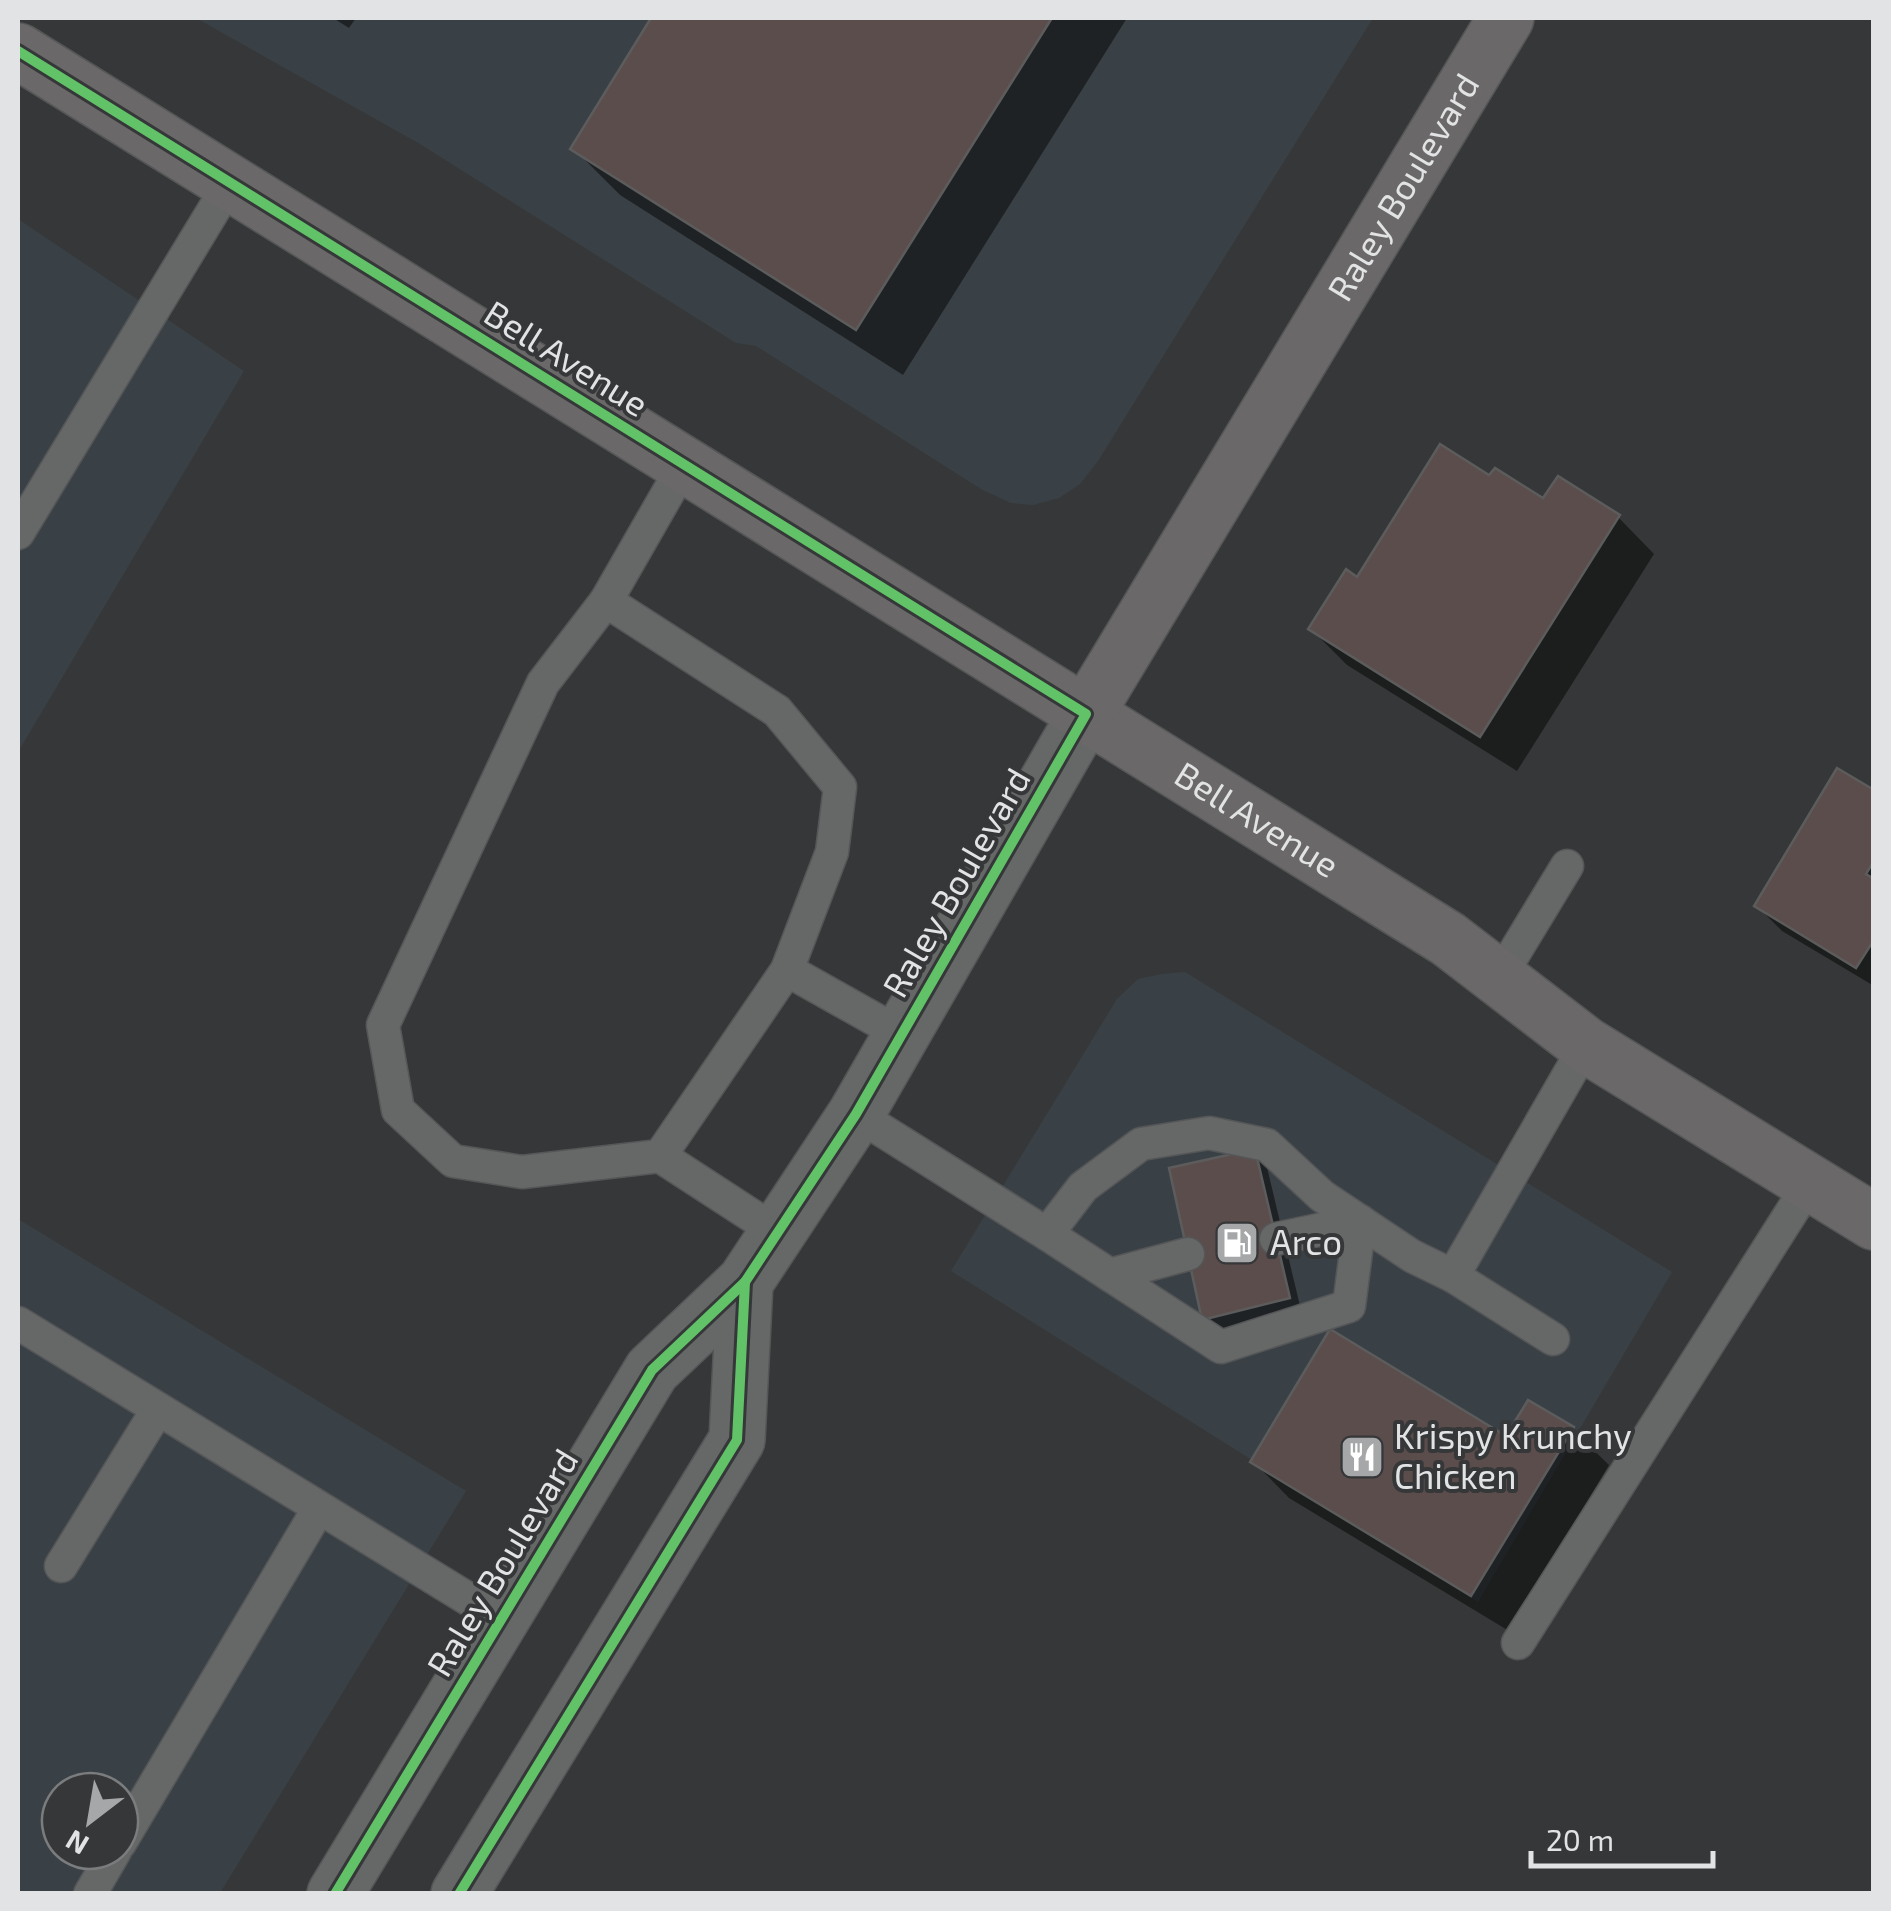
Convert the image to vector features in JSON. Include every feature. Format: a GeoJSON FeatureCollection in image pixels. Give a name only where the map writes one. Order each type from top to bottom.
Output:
{"type":"FeatureCollection","features":[{"type":"Feature","properties":{"kind":"main road","name":"Raley Boulevard"},"geometry":{"type":"LineString","coordinates":[[1086,714],[1506,18]]}},
{"type":"Feature","properties":{"kind":"main road","name":"Bell Avenue"},"geometry":{"type":"LineString","coordinates":[[18,51],[1448,939],[1586,1045],[1874,1222]]}},
{"type":"Feature","properties":{"kind":"street","name":"Raley Boulevard"},"geometry":{"type":"LineString","coordinates":[[335,1894],[652,1370],[745,1282],[856,1114],[1086,714]]}},
{"type":"Feature","properties":{"kind":"street","name":"Raley Boulevard"},"geometry":{"type":"LineString","coordinates":[[459,1894],[737,1440],[745,1282]]}},
{"type":"Feature","properties":{"kind":"lane"},"geometry":{"type":"LineString","coordinates":[[18,533],[230,183]]}},
{"type":"Feature","properties":{"kind":"lane"},"geometry":{"type":"LineString","coordinates":[[684,465],[606,601],[543,683],[383,1025],[398,1110],[452,1160],[522,1172],[660,1156],[777,1232]]}},
{"type":"Feature","properties":{"kind":"lane"},"geometry":{"type":"LineString","coordinates":[[606,601],[777,712],[840,787],[832,852],[787,970],[660,1156]]}},
{"type":"Feature","properties":{"kind":"lane"},"geometry":{"type":"LineString","coordinates":[[1499,978],[1567,866]]}},
{"type":"Feature","properties":{"kind":"lane"},"geometry":{"type":"LineString","coordinates":[[787,970],[901,1034]]}},
{"type":"Feature","properties":{"kind":"lane"},"geometry":{"type":"LineString","coordinates":[[1453,1276],[1586,1045]]}},
{"type":"Feature","properties":{"kind":"lane"},"geometry":{"type":"LineString","coordinates":[[856,1114],[1221,1346],[1349,1306],[1360,1221]]}},
{"type":"Feature","properties":{"kind":"lane"},"geometry":{"type":"LineString","coordinates":[[1048,1234],[1083,1187],[1141,1144],[1208,1133],[1268,1144],[1322,1196],[1412,1256],[1453,1276],[1553,1338]]}},
{"type":"Feature","properties":{"kind":"lane"},"geometry":{"type":"LineString","coordinates":[[1518,1644],[1810,1183]]}},
{"type":"Feature","properties":{"kind":"lane"},"geometry":{"type":"LineString","coordinates":[[1276,1238],[1360,1221]]}},
{"type":"Feature","properties":{"kind":"lane"},"geometry":{"type":"LineString","coordinates":[[1110,1275],[1188,1254]]}},
{"type":"Feature","properties":{"kind":"lane"},"geometry":{"type":"LineString","coordinates":[[18,1323],[502,1619]]}},
{"type":"Feature","properties":{"kind":"lane"},"geometry":{"type":"LineString","coordinates":[[61,1566],[158,1408]]}},
{"type":"Feature","properties":{"kind":"lane"},"geometry":{"type":"LineString","coordinates":[[140,1809],[319,1508]]}},
{"type":"Feature","properties":{"kind":"lane"},"geometry":{"type":"LineString","coordinates":[[90,1894],[103,1871]]}},
{"type":"Feature","properties":{"kind":"shaded area"},"geometry":{"type":"Polygon","coordinates":[[[196,18],[1373,18],[1098,461],[1080,484],[1059,498],[1033,505],[1011,503],[981,489],[756,346],[736,343],[420,144],[196,18]]]}},
{"type":"Feature","properties":{"kind":"shaded area"},"geometry":{"type":"Polygon","coordinates":[[[18,219],[244,371],[18,752],[18,219]]]}},
{"type":"Feature","properties":{"kind":"shaded area"},"geometry":{"type":"Polygon","coordinates":[[[1185,972],[1672,1272],[1478,1602],[951,1271],[1117,999],[1138,979],[1185,972]]]}},
{"type":"Feature","properties":{"kind":"shaded area"},"geometry":{"type":"Polygon","coordinates":[[[18,1219],[466,1491],[220,1893],[18,1893],[18,1219]]]}},
{"type":"Feature","properties":{"kind":"building"},"geometry":{"type":"Polygon","coordinates":[[[651,18],[1052,18],[856,330],[570,149],[651,18]]]}},
{"type":"Feature","properties":{"kind":"building"},"geometry":{"type":"Polygon","coordinates":[[[1440,444],[1489,475],[1495,468],[1543,498],[1558,476],[1620,515],[1480,737],[1308,629],[1346,569],[1357,577],[1440,444]]]}},
{"type":"Feature","properties":{"kind":"building"},"geometry":{"type":"Polygon","coordinates":[[[1837,768],[1874,790],[1874,861],[1866,874],[1874,879],[1874,940],[1856,968],[1754,906],[1837,768]]]}},
{"type":"Feature","properties":{"kind":"building"},"geometry":{"type":"Polygon","coordinates":[[[1255,1149],[1290,1298],[1202,1320],[1169,1168],[1255,1149]]]}},
{"type":"Feature","properties":{"kind":"building"},"geometry":{"type":"Polygon","coordinates":[[[1330,1329],[1506,1436],[1528,1400],[1574,1427],[1471,1596],[1250,1462],[1330,1329]]]}},
{"type":"Feature","properties":{"kind":"cycle path"},"geometry":{"type":"LineString","coordinates":[[18,51],[1086,714],[856,1114],[745,1282],[652,1370],[335,1894]]}},
{"type":"Feature","properties":{"kind":"cycle path"},"geometry":{"type":"LineString","coordinates":[[459,1894],[737,1440],[745,1282]]}},
{"type":"Feature","properties":{"kind":"place","name":"Arco"},"geometry":{"type":"Point","coordinates":[1237,1243]}},
{"type":"Feature","properties":{"kind":"place","name":"Krispy Krunchy Chicken"},"geometry":{"type":"Point","coordinates":[1362,1457]}}]}
